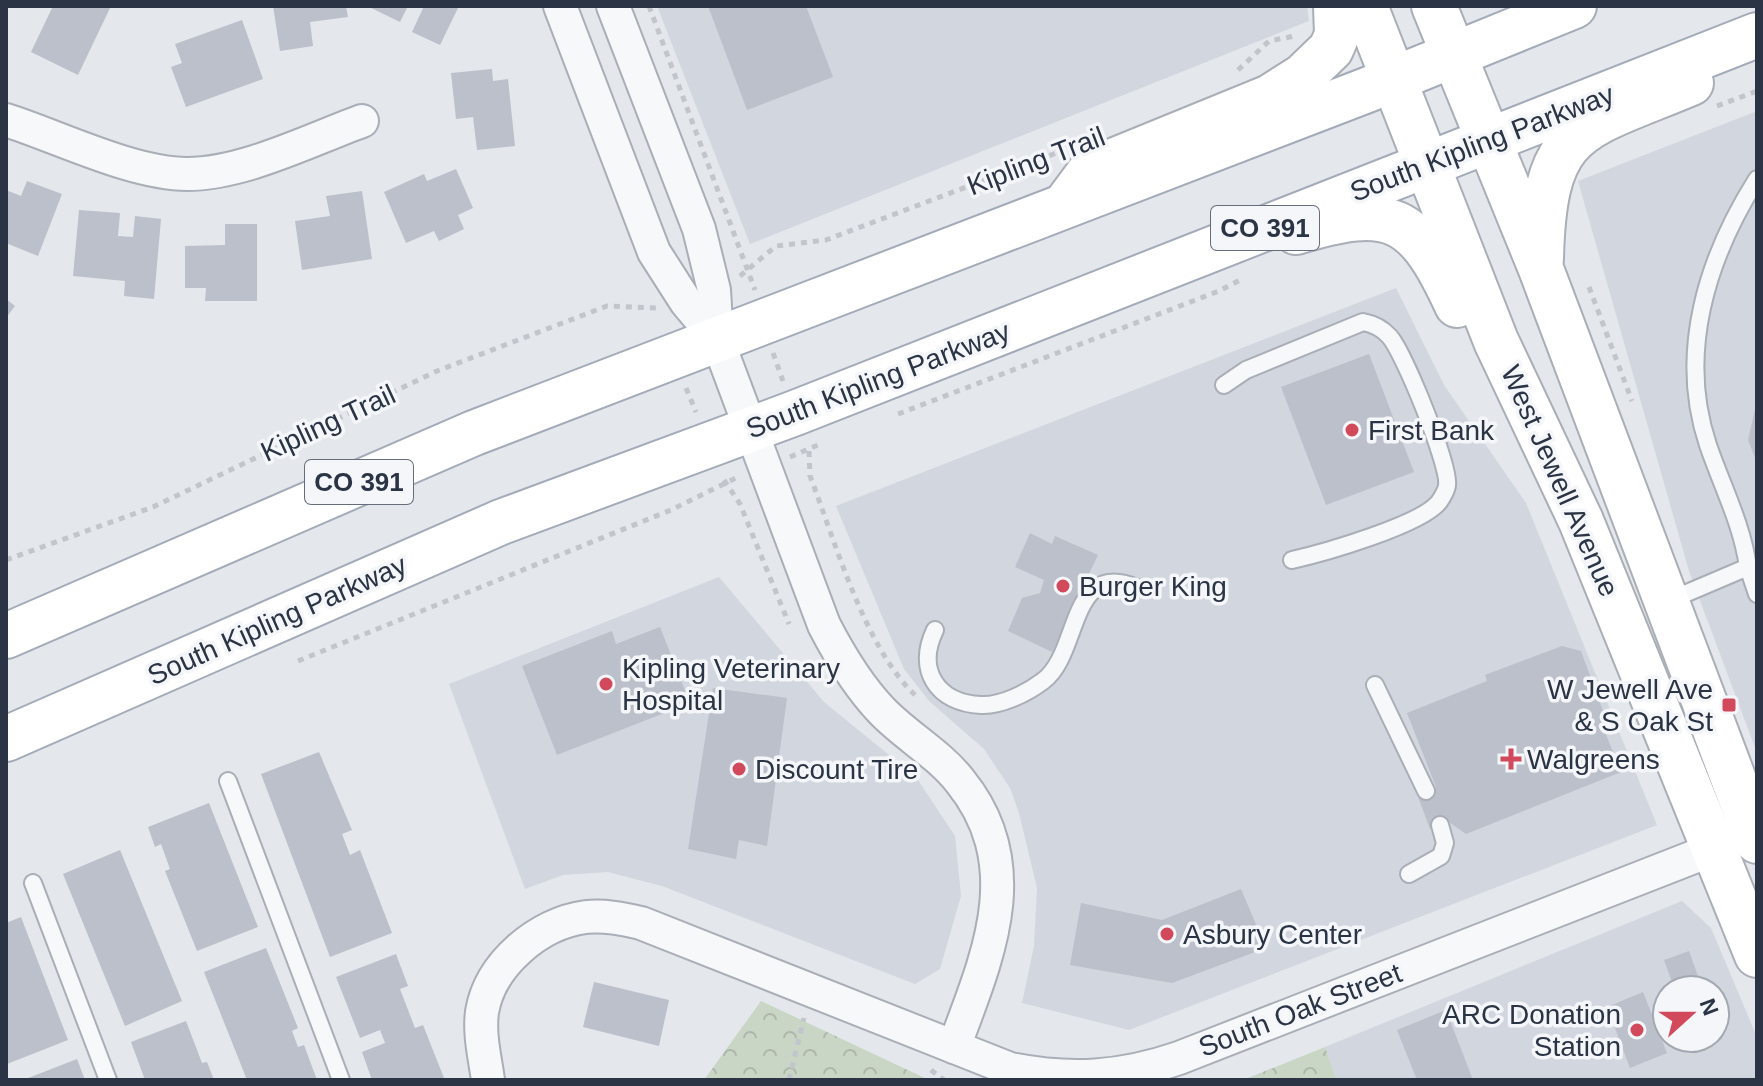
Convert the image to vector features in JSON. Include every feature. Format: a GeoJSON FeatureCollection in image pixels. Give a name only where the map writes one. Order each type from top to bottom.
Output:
{"type":"FeatureCollection","features":[{"type":"Feature","properties":{"kind":"main road"},"geometry":{"type":"LineString","coordinates":[[1065,205],[1091,170],[1270,97],[1303,76],[1331,49],[1337,35],[1336,6]]}},
{"type":"Feature","properties":{"kind":"main road","name":"West Jewell Avenue"},"geometry":{"type":"LineString","coordinates":[[1365,6],[1496,341],[1562,481],[1629,635],[1757,955]]}},
{"type":"Feature","properties":{"kind":"main road","name":"West Jewell Avenue"},"geometry":{"type":"LineString","coordinates":[[1434,6],[1541,269],[1756,836]]}},
{"type":"Feature","properties":{"kind":"main road","name":"CO 391"},"geometry":{"type":"LineString","coordinates":[[6,636],[474,433],[1393,79],[1574,6]]}},
{"type":"Feature","properties":{"kind":"main road","name":"South Kipling Parkway"},"geometry":{"type":"LineString","coordinates":[[6,739],[501,522],[751,429],[802,432],[1103,292],[1757,35]]}},
{"type":"Feature","properties":{"kind":"main road"},"geometry":{"type":"LineString","coordinates":[[1541,269],[1542,211],[1547,183],[1560,152],[1577,135],[1603,120],[1695,81],[1757,50]]}},
{"type":"Feature","properties":{"kind":"main road"},"geometry":{"type":"LineString","coordinates":[[1103,292],[1327,223],[1352,217],[1396,221],[1413,233],[1429,253],[1513,414],[1562,481]]}},
{"type":"Feature","properties":{"kind":"street"},"geometry":{"type":"LineString","coordinates":[[560,6],[654,252],[686,302],[717,339]]}},
{"type":"Feature","properties":{"kind":"street"},"geometry":{"type":"LineString","coordinates":[[613,6],[699,229],[714,290],[717,339],[806,580],[839,654],[881,710],[960,780],[979,810],[990,839],[1000,899],[985,965],[954,1047]]}},
{"type":"Feature","properties":{"kind":"street"},"geometry":{"type":"LineString","coordinates":[[6,120],[130,164],[186,174],[230,168],[362,121]]}},
{"type":"Feature","properties":{"kind":"street","name":"South Oak Street"},"geometry":{"type":"LineString","coordinates":[[488,1080],[481,1038],[482,1012],[491,984],[503,965],[524,946],[563,923],[584,917],[611,916],[641,923],[1010,1069],[1053,1078],[1090,1078],[1147,1069],[1756,836]]}},
{"type":"Feature","properties":{"kind":"lane"},"geometry":{"type":"LineString","coordinates":[[1757,179],[1730,221],[1703,294],[1696,347],[1698,406],[1708,444],[1744,539],[1748,567],[1757,594]]}},
{"type":"Feature","properties":{"kind":"lane"},"geometry":{"type":"LineString","coordinates":[[1224,385],[1246,370],[1363,322],[1374,324],[1392,338],[1419,397],[1445,466],[1447,485],[1439,502],[1423,515],[1328,552],[1292,560]]}},
{"type":"Feature","properties":{"kind":"lane"},"geometry":{"type":"LineString","coordinates":[[1667,602],[1748,567]]}},
{"type":"Feature","properties":{"kind":"lane"},"geometry":{"type":"LineString","coordinates":[[935,630],[926,649],[929,673],[940,691],[962,702],[983,705],[1006,701],[1044,681],[1057,666],[1087,595],[1097,586],[1121,581],[1137,588]]}},
{"type":"Feature","properties":{"kind":"lane"},"geometry":{"type":"LineString","coordinates":[[1375,685],[1426,791]]}},
{"type":"Feature","properties":{"kind":"lane"},"geometry":{"type":"LineString","coordinates":[[228,781],[341,1080]]}},
{"type":"Feature","properties":{"kind":"lane"},"geometry":{"type":"LineString","coordinates":[[1409,874],[1441,856],[1445,843],[1440,825]]}},
{"type":"Feature","properties":{"kind":"lane"},"geometry":{"type":"LineString","coordinates":[[33,883],[108,1080]]}},
{"type":"Feature","properties":{"kind":"path"},"geometry":{"type":"LineString","coordinates":[[649,6],[749,267],[764,322],[802,432],[810,476],[873,635],[887,661],[920,699]]}},
{"type":"Feature","properties":{"kind":"path"},"geometry":{"type":"LineString","coordinates":[[1237,71],[1269,41],[1290,34],[1300,37]]}},
{"type":"Feature","properties":{"kind":"path","name":"Kipling Trail"},"geometry":{"type":"LineString","coordinates":[[749,267],[776,246],[826,240],[1073,146]]}},
{"type":"Feature","properties":{"kind":"path"},"geometry":{"type":"LineString","coordinates":[[893,416],[1219,291],[1254,272]]}},
{"type":"Feature","properties":{"kind":"path","name":"Kipling Trail"},"geometry":{"type":"LineString","coordinates":[[6,560],[153,507],[437,371],[607,306],[653,308],[673,357]]}},
{"type":"Feature","properties":{"kind":"path"},"geometry":{"type":"LineString","coordinates":[[298,661],[671,510],[725,481],[673,357]]}},
{"type":"Feature","properties":{"kind":"path"},"geometry":{"type":"LineString","coordinates":[[802,432],[829,439]]}},
{"type":"Feature","properties":{"kind":"path"},"geometry":{"type":"LineString","coordinates":[[789,1080],[806,1013]]}},
{"type":"Feature","properties":{"kind":"shaded area"},"geometry":{"type":"Polygon","coordinates":[[[657,6],[1307,6],[1309,21],[750,244],[657,6]]]}},
{"type":"Feature","properties":{"kind":"shaded area"},"geometry":{"type":"Polygon","coordinates":[[[1757,111],[1757,753],[1689,571],[1578,181],[1757,111]]]}},
{"type":"Feature","properties":{"kind":"shaded area","name":"Asbury Center"},"geometry":{"type":"Polygon","coordinates":[[[1396,288],[1444,385],[1526,503],[1657,825],[1129,1030],[1022,1003],[1034,946],[1037,888],[1010,788],[984,749],[929,701],[904,669],[836,506],[1396,288]]]}},
{"type":"Feature","properties":{"kind":"shaded area"},"geometry":{"type":"Polygon","coordinates":[[[719,577],[824,702],[916,777],[955,836],[961,896],[940,969],[915,984],[662,886],[608,872],[563,875],[525,889],[449,684],[719,577]]]}},
{"type":"Feature","properties":{"kind":"shaded area"},"geometry":{"type":"Polygon","coordinates":[[[1682,901],[1711,928],[1730,974],[1651,974],[1651,1054],[1731,1054],[1731,975],[1757,1037],[1757,1080],[1337,1080],[1325,1047],[1682,901]]]}},
{"type":"Feature","properties":{"kind":"green space"},"geometry":{"type":"Polygon","coordinates":[[[761,1001],[929,1080],[704,1080],[761,1001]]]}},
{"type":"Feature","properties":{"kind":"green space"},"geometry":{"type":"Polygon","coordinates":[[[1325,1047],[1337,1080],[1243,1080],[1325,1047]]]}},
{"type":"Feature","properties":{"kind":"building"},"geometry":{"type":"Polygon","coordinates":[[[53,6],[111,6],[78,75],[31,52],[53,6]]]}},
{"type":"Feature","properties":{"kind":"building"},"geometry":{"type":"Polygon","coordinates":[[[273,6],[346,6],[348,17],[310,22],[313,46],[280,51],[273,6]]]}},
{"type":"Feature","properties":{"kind":"building"},"geometry":{"type":"Polygon","coordinates":[[[367,6],[408,6],[400,22],[367,6]]]}},
{"type":"Feature","properties":{"kind":"building"},"geometry":{"type":"Polygon","coordinates":[[[424,6],[459,6],[440,45],[412,32],[424,6]]]}},
{"type":"Feature","properties":{"kind":"building"},"geometry":{"type":"Polygon","coordinates":[[[708,6],[806,6],[833,77],[747,110],[708,6]]]}},
{"type":"Feature","properties":{"kind":"building"},"geometry":{"type":"Polygon","coordinates":[[[242,20],[263,79],[186,107],[171,67],[182,63],[175,44],[242,20]]]}},
{"type":"Feature","properties":{"kind":"building"},"geometry":{"type":"Polygon","coordinates":[[[492,69],[493,81],[508,79],[515,146],[477,150],[473,117],[456,119],[451,73],[492,69]]]}},
{"type":"Feature","properties":{"kind":"building"},"geometry":{"type":"Polygon","coordinates":[[[456,169],[473,208],[458,215],[464,229],[439,241],[434,231],[406,243],[384,192],[424,174],[427,181],[456,169]]]}},
{"type":"Feature","properties":{"kind":"building"},"geometry":{"type":"Polygon","coordinates":[[[27,181],[62,194],[38,256],[6,243],[6,190],[21,196],[27,181]]]}},
{"type":"Feature","properties":{"kind":"building"},"geometry":{"type":"Polygon","coordinates":[[[362,191],[372,259],[302,270],[295,221],[330,216],[326,196],[362,191]]]}},
{"type":"Feature","properties":{"kind":"building"},"geometry":{"type":"Polygon","coordinates":[[[79,210],[120,213],[118,236],[133,237],[135,216],[161,219],[154,299],[124,296],[125,281],[73,276],[79,210]]]}},
{"type":"Feature","properties":{"kind":"building"},"geometry":{"type":"Polygon","coordinates":[[[225,224],[257,224],[257,301],[205,301],[206,288],[185,288],[185,246],[225,245],[225,224]]]}},
{"type":"Feature","properties":{"kind":"building"},"geometry":{"type":"Polygon","coordinates":[[[6,299],[15,306],[6,318],[6,299]]]}},
{"type":"Feature","properties":{"kind":"building"},"geometry":{"type":"Polygon","coordinates":[[[1369,354],[1414,472],[1326,505],[1281,387],[1369,354]]]}},
{"type":"Feature","properties":{"kind":"building"},"geometry":{"type":"Polygon","coordinates":[[[1757,405],[1757,463],[1748,440],[1757,405]]]}},
{"type":"Feature","properties":{"kind":"building","name":"Burger King"},"geometry":{"type":"Polygon","coordinates":[[[1030,533],[1052,544],[1055,536],[1098,555],[1052,652],[1008,631],[1022,598],[1040,593],[1044,580],[1015,567],[1030,533]]]}},
{"type":"Feature","properties":{"kind":"building","name":"Kipling Veterinary Hospital"},"geometry":{"type":"Polygon","coordinates":[[[660,627],[690,703],[557,755],[522,666],[612,631],[616,644],[660,627]]]}},
{"type":"Feature","properties":{"kind":"building","name":"Walgreens"},"geometry":{"type":"Polygon","coordinates":[[[1562,646],[1581,651],[1610,730],[1605,732],[1621,772],[1466,834],[1449,822],[1430,829],[1417,794],[1436,787],[1407,713],[1487,681],[1485,675],[1562,646]]]}},
{"type":"Feature","properties":{"kind":"building","name":"Discount Tire"},"geometry":{"type":"Polygon","coordinates":[[[713,688],[787,698],[767,846],[739,840],[736,859],[688,849],[713,688]]]}},
{"type":"Feature","properties":{"kind":"building"},"geometry":{"type":"Polygon","coordinates":[[[319,752],[352,830],[342,834],[350,855],[360,850],[392,933],[330,957],[261,774],[319,752]]]}},
{"type":"Feature","properties":{"kind":"building"},"geometry":{"type":"Polygon","coordinates":[[[209,803],[258,927],[197,951],[165,871],[170,869],[161,844],[155,847],[148,827],[209,803]]]}},
{"type":"Feature","properties":{"kind":"building"},"geometry":{"type":"Polygon","coordinates":[[[120,850],[182,1001],[125,1026],[63,874],[120,850]]]}},
{"type":"Feature","properties":{"kind":"building","name":"Asbury Center"},"geometry":{"type":"Polygon","coordinates":[[[1241,889],[1266,948],[1172,983],[1070,965],[1081,903],[1162,920],[1241,889]]]}},
{"type":"Feature","properties":{"kind":"building"},"geometry":{"type":"Polygon","coordinates":[[[21,917],[68,1040],[7,1064],[6,923],[21,917]]]}},
{"type":"Feature","properties":{"kind":"building"},"geometry":{"type":"Polygon","coordinates":[[[266,948],[298,1028],[292,1031],[298,1047],[304,1045],[317,1080],[247,1080],[204,972],[266,948]]]}},
{"type":"Feature","properties":{"kind":"building"},"geometry":{"type":"Polygon","coordinates":[[[1689,951],[1697,974],[1669,974],[1664,960],[1689,951]]]}},
{"type":"Feature","properties":{"kind":"building"},"geometry":{"type":"Polygon","coordinates":[[[396,954],[408,986],[400,989],[415,1028],[423,1025],[444,1078],[439,1080],[372,1080],[362,1052],[385,1043],[380,1030],[360,1038],[336,977],[396,954]]]}},
{"type":"Feature","properties":{"kind":"building"},"geometry":{"type":"Polygon","coordinates":[[[594,982],[669,1000],[659,1046],[583,1027],[594,982]]]}},
{"type":"Feature","properties":{"kind":"building","name":"ARC Donation Station"},"geometry":{"type":"Polygon","coordinates":[[[1643,992],[1651,1012],[1651,1054],[1665,1054],[1630,1068],[1607,1007],[1643,992]]]}},
{"type":"Feature","properties":{"kind":"building"},"geometry":{"type":"Polygon","coordinates":[[[1446,1010],[1473,1080],[1417,1080],[1397,1030],[1446,1010]]]}},
{"type":"Feature","properties":{"kind":"building"},"geometry":{"type":"Polygon","coordinates":[[[186,1021],[202,1063],[207,1062],[214,1080],[145,1080],[131,1042],[186,1021]]]}},
{"type":"Feature","properties":{"kind":"building"},"geometry":{"type":"Polygon","coordinates":[[[77,1059],[85,1080],[23,1080],[77,1059]]]}},
{"type":"Feature","properties":{"kind":"place","name":"First Bank"},"geometry":{"type":"Point","coordinates":[1352,430]}},
{"type":"Feature","properties":{"kind":"place","name":"Burger King"},"geometry":{"type":"Point","coordinates":[1063,586]}},
{"type":"Feature","properties":{"kind":"place","name":"Kipling Veterinary Hospital"},"geometry":{"type":"Point","coordinates":[606,684]}},
{"type":"Feature","properties":{"kind":"place","name":"W Jewell Ave & S Oak St"},"geometry":{"type":"Point","coordinates":[1729,705]}},
{"type":"Feature","properties":{"kind":"place","name":"Walgreens"},"geometry":{"type":"Point","coordinates":[1511,759]}},
{"type":"Feature","properties":{"kind":"place","name":"Discount Tire"},"geometry":{"type":"Point","coordinates":[739,769]}},
{"type":"Feature","properties":{"kind":"place","name":"Asbury Center"},"geometry":{"type":"Point","coordinates":[1167,934]}},
{"type":"Feature","properties":{"kind":"place","name":"ARC Donation Station"},"geometry":{"type":"Point","coordinates":[1637,1030]}}]}
